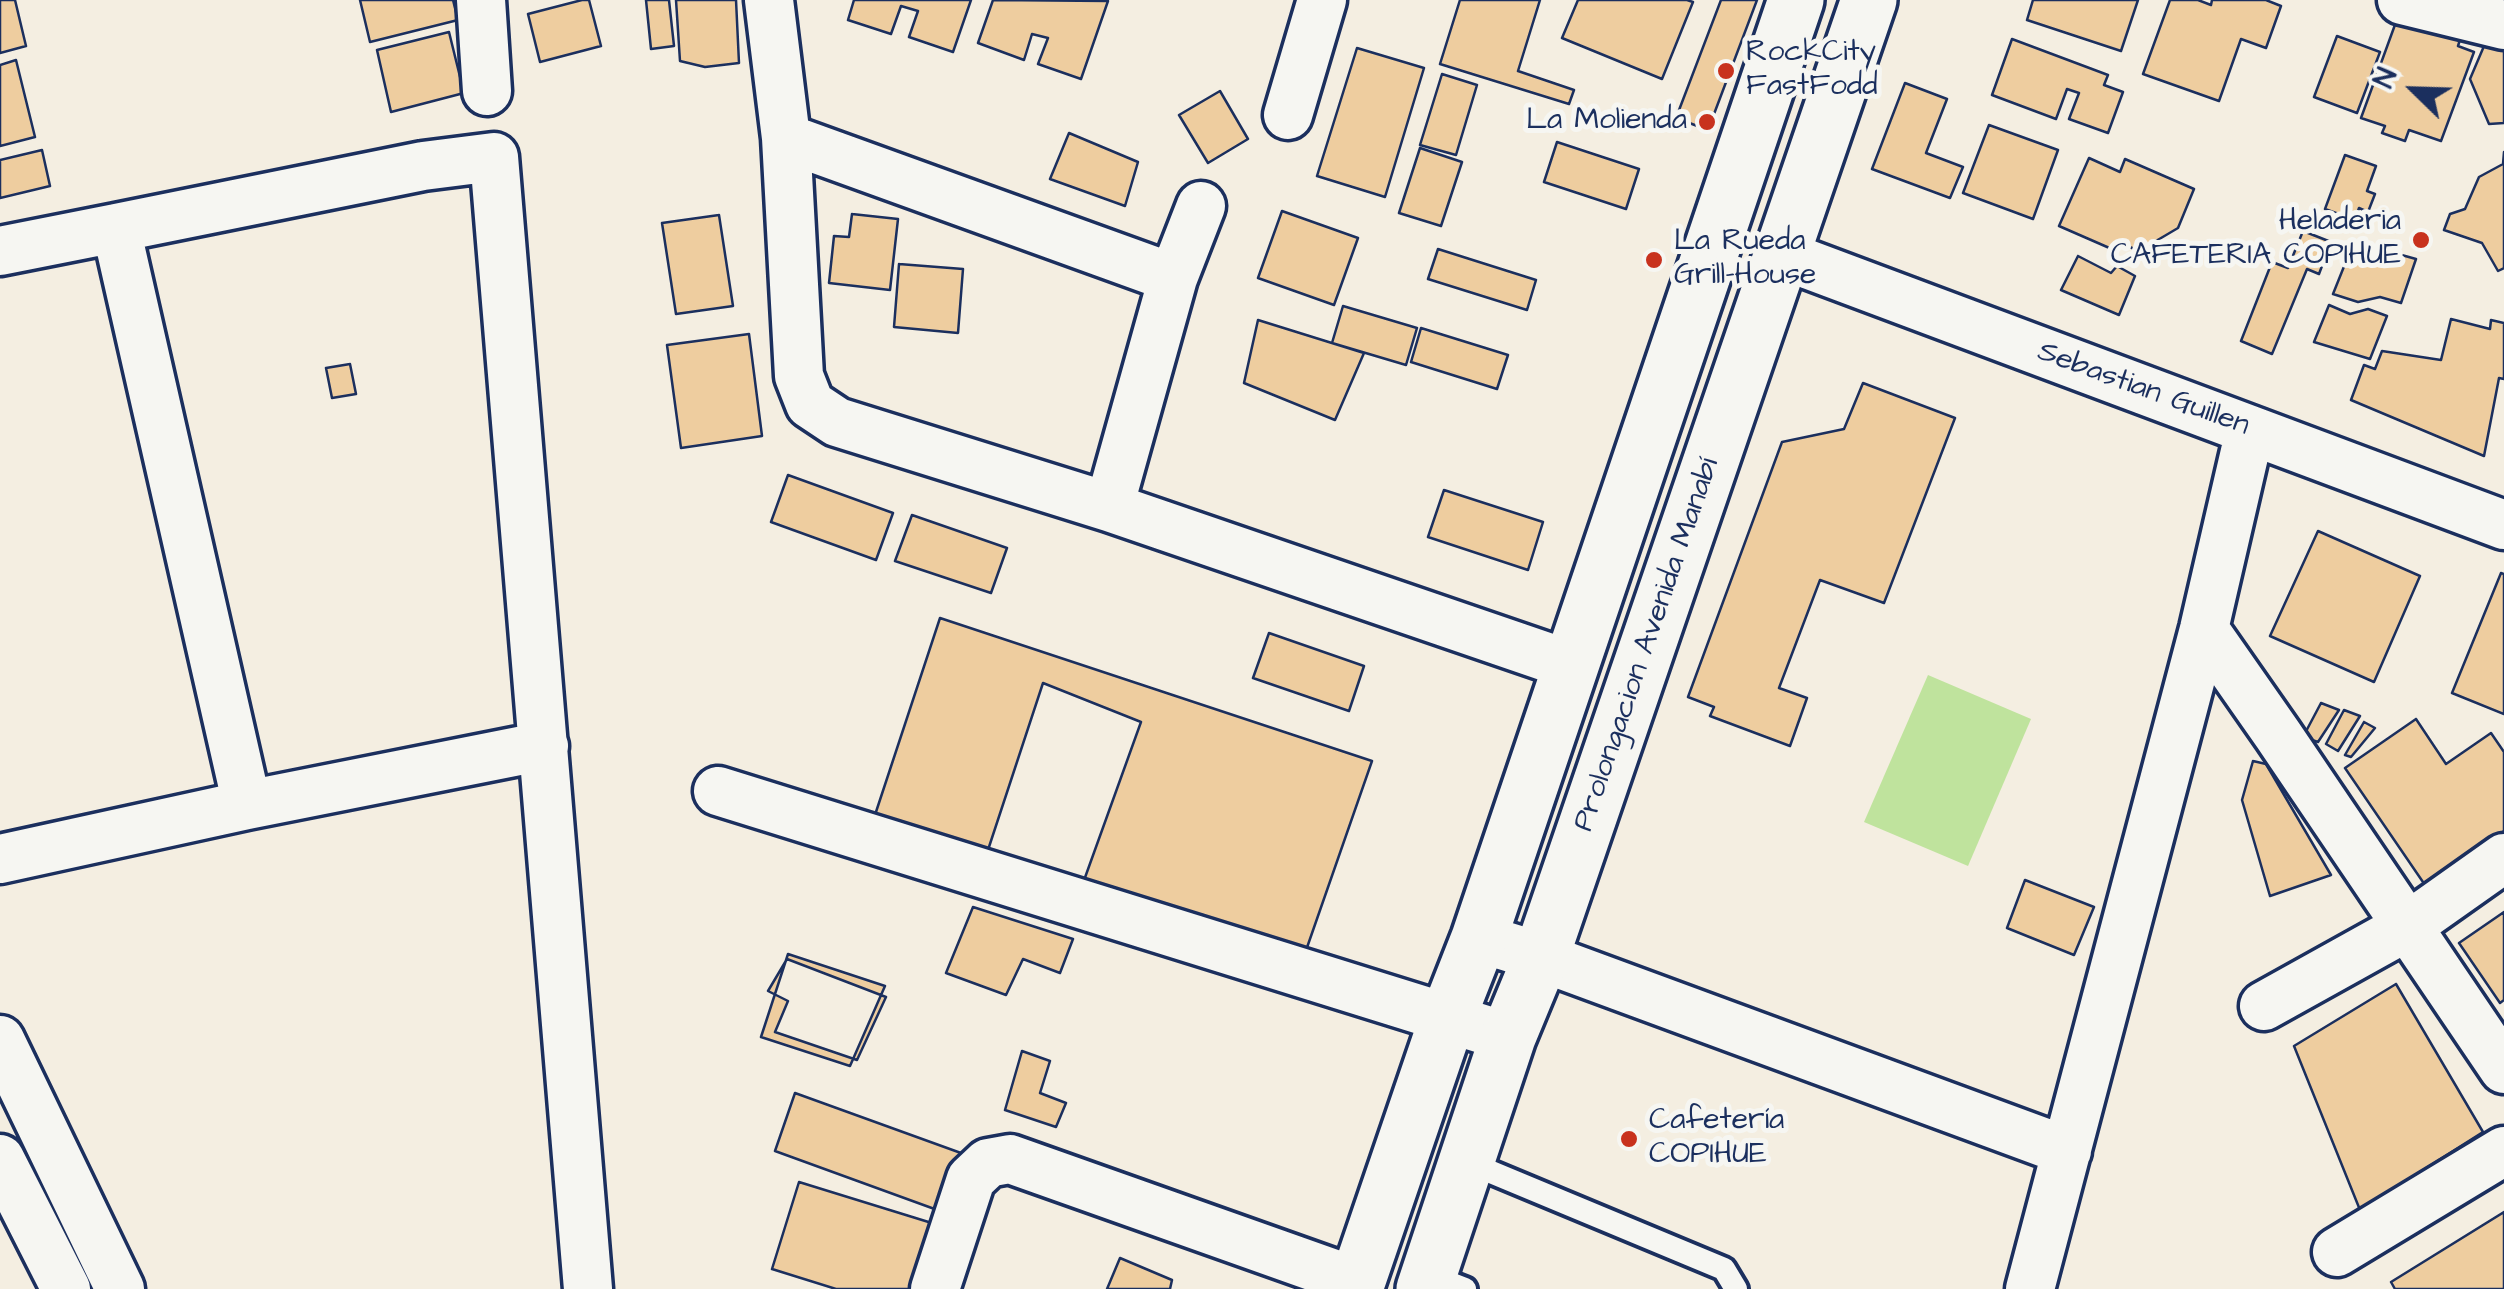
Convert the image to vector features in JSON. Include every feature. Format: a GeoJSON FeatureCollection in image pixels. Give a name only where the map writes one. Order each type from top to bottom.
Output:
{"type":"FeatureCollection","features":[{"type":"Feature","properties":{"kind":"main road"},"geometry":{"type":"LineString","coordinates":[[1356,1285],[1479,938],[1796,0]]}},
{"type":"Feature","properties":{"kind":"main road","name":"Prolongacion Avenida Manabí"},"geometry":{"type":"LineString","coordinates":[[1440,1284],[1466,1162],[1508,1038],[1541,957],[1868,0]]}},
{"type":"Feature","properties":{"kind":"street"},"geometry":{"type":"LineString","coordinates":[[480,0],[487,91]]}},
{"type":"Feature","properties":{"kind":"street"},"geometry":{"type":"LineString","coordinates":[[768,0],[786,138],[799,376],[810,404],[837,422],[1109,507],[1570,665]]}},
{"type":"Feature","properties":{"kind":"street"},"geometry":{"type":"LineString","coordinates":[[1288,116],[1322,0]]}},
{"type":"Feature","properties":{"kind":"street"},"geometry":{"type":"LineString","coordinates":[[2402,0],[2504,25]]}},
{"type":"Feature","properties":{"kind":"street"},"geometry":{"type":"LineString","coordinates":[[786,138],[1173,278]]}},
{"type":"Feature","properties":{"kind":"street"},"geometry":{"type":"LineString","coordinates":[[0,252],[423,166],[494,157],[588,1289]]}},
{"type":"Feature","properties":{"kind":"street"},"geometry":{"type":"LineString","coordinates":[[1109,507],[1173,278],[1202,206]]}},
{"type":"Feature","properties":{"kind":"street"},"geometry":{"type":"LineString","coordinates":[[116,228],[247,804]]}},
{"type":"Feature","properties":{"kind":"street","name":"Sebastian Guillen"},"geometry":{"type":"LineString","coordinates":[[1783,256],[2504,524]]}},
{"type":"Feature","properties":{"kind":"street"},"geometry":{"type":"LineString","coordinates":[[2030,1289],[2204,629],[2250,430]]}},
{"type":"Feature","properties":{"kind":"street"},"geometry":{"type":"LineString","coordinates":[[2204,629],[2504,1069]]}},
{"type":"Feature","properties":{"kind":"street"},"geometry":{"type":"LineString","coordinates":[[0,859],[247,804],[544,746]]}},
{"type":"Feature","properties":{"kind":"street"},"geometry":{"type":"LineString","coordinates":[[718,790],[1508,1038]]}},
{"type":"Feature","properties":{"kind":"street"},"geometry":{"type":"LineString","coordinates":[[2264,1006],[2408,926],[2504,858]]}},
{"type":"Feature","properties":{"kind":"street"},"geometry":{"type":"LineString","coordinates":[[1479,938],[1541,957],[2067,1151]]}},
{"type":"Feature","properties":{"kind":"street"},"geometry":{"type":"LineString","coordinates":[[0,1040],[120,1289]]}},
{"type":"Feature","properties":{"kind":"street"},"geometry":{"type":"LineString","coordinates":[[2337,1252],[2504,1151]]}},
{"type":"Feature","properties":{"kind":"street"},"geometry":{"type":"LineString","coordinates":[[0,1159],[66,1289]]}},
{"type":"Feature","properties":{"kind":"street"},"geometry":{"type":"LineString","coordinates":[[935,1289],[970,1180],[988,1163],[1010,1159],[1356,1285]]}},
{"type":"Feature","properties":{"kind":"lane"},"geometry":{"type":"LineString","coordinates":[[1466,1162],[1724,1269],[1736,1289]]}},
{"type":"Feature","properties":{"kind":"green space"},"geometry":{"type":"Polygon","coordinates":[[[1928,675],[2031,719],[1968,866],[1864,822],[1928,675]]]}},
{"type":"Feature","properties":{"kind":"building"},"geometry":{"type":"Polygon","coordinates":[[[0,0],[15,0],[26,46],[0,53],[0,0]]]}},
{"type":"Feature","properties":{"kind":"building"},"geometry":{"type":"Polygon","coordinates":[[[360,0],[453,0],[458,20],[370,42],[360,0]]]}},
{"type":"Feature","properties":{"kind":"building"},"geometry":{"type":"Polygon","coordinates":[[[589,0],[601,46],[540,62],[528,14],[589,0]]]}},
{"type":"Feature","properties":{"kind":"building"},"geometry":{"type":"Polygon","coordinates":[[[646,0],[669,0],[674,46],[651,49],[646,0]]]}},
{"type":"Feature","properties":{"kind":"building"},"geometry":{"type":"Polygon","coordinates":[[[676,0],[736,0],[739,63],[705,67],[680,61],[676,0]]]}},
{"type":"Feature","properties":{"kind":"building"},"geometry":{"type":"Polygon","coordinates":[[[854,0],[971,0],[953,52],[909,37],[918,11],[901,6],[891,34],[848,20],[854,0]]]}},
{"type":"Feature","properties":{"kind":"building"},"geometry":{"type":"Polygon","coordinates":[[[993,0],[1108,1],[1081,79],[1038,64],[1048,38],[1032,34],[1024,60],[978,43],[993,0]]]}},
{"type":"Feature","properties":{"kind":"building"},"geometry":{"type":"Polygon","coordinates":[[[1460,0],[1540,0],[1518,71],[1574,90],[1569,104],[1440,64],[1460,0]]]}},
{"type":"Feature","properties":{"kind":"building"},"geometry":{"type":"Polygon","coordinates":[[[1578,0],[1693,2],[1662,79],[1562,38],[1578,0]]]}},
{"type":"Feature","properties":{"kind":"building"},"geometry":{"type":"Polygon","coordinates":[[[1721,0],[1757,0],[1708,130],[1676,118],[1721,0]]]}},
{"type":"Feature","properties":{"kind":"building"},"geometry":{"type":"Polygon","coordinates":[[[2033,0],[2138,0],[2121,51],[2027,20],[2033,0]]]}},
{"type":"Feature","properties":{"kind":"building"},"geometry":{"type":"Polygon","coordinates":[[[2170,0],[2198,0],[2211,5],[2212,0],[2266,0],[2281,6],[2266,48],[2241,39],[2219,101],[2143,74],[2170,0]]]}},
{"type":"Feature","properties":{"kind":"building"},"geometry":{"type":"Polygon","coordinates":[[[2415,9],[2464,27],[2458,46],[2474,52],[2441,141],[2409,130],[2405,141],[2382,133],[2385,126],[2361,118],[2396,22],[2409,26],[2415,9]]]}},
{"type":"Feature","properties":{"kind":"building"},"geometry":{"type":"Polygon","coordinates":[[[449,32],[464,93],[391,112],[377,50],[449,32]]]}},
{"type":"Feature","properties":{"kind":"building"},"geometry":{"type":"Polygon","coordinates":[[[2337,36],[2380,52],[2357,113],[2314,97],[2337,36]]]}},
{"type":"Feature","properties":{"kind":"building"},"geometry":{"type":"Polygon","coordinates":[[[2012,39],[2108,75],[2104,85],[2123,92],[2108,133],[2069,119],[2079,93],[2067,89],[2056,119],[1992,95],[2012,39]]]}},
{"type":"Feature","properties":{"kind":"building"},"geometry":{"type":"Polygon","coordinates":[[[2487,39],[2504,46],[2504,123],[2489,124],[2470,79],[2487,39]]]}},
{"type":"Feature","properties":{"kind":"building"},"geometry":{"type":"Polygon","coordinates":[[[1357,48],[1424,68],[1385,197],[1317,176],[1357,48]]]}},
{"type":"Feature","properties":{"kind":"building"},"geometry":{"type":"Polygon","coordinates":[[[16,60],[35,137],[0,146],[0,65],[16,60]]]}},
{"type":"Feature","properties":{"kind":"building"},"geometry":{"type":"Polygon","coordinates":[[[1442,74],[1477,85],[1456,155],[1420,145],[1442,74]]]}},
{"type":"Feature","properties":{"kind":"building"},"geometry":{"type":"Polygon","coordinates":[[[1905,83],[1947,99],[1926,153],[1963,167],[1950,198],[1872,169],[1905,83]]]}},
{"type":"Feature","properties":{"kind":"building"},"geometry":{"type":"Polygon","coordinates":[[[1220,91],[1248,139],[1208,163],[1179,115],[1220,91]]]}},
{"type":"Feature","properties":{"kind":"building"},"geometry":{"type":"Polygon","coordinates":[[[1989,125],[2058,150],[2033,219],[1963,193],[1989,125]]]}},
{"type":"Feature","properties":{"kind":"building"},"geometry":{"type":"Polygon","coordinates":[[[1069,133],[1138,162],[1125,206],[1050,179],[1069,133]]]}},
{"type":"Feature","properties":{"kind":"building"},"geometry":{"type":"Polygon","coordinates":[[[1557,142],[1639,169],[1626,209],[1544,182],[1557,142]]]}},
{"type":"Feature","properties":{"kind":"building"},"geometry":{"type":"Polygon","coordinates":[[[1420,148],[1462,162],[1441,226],[1399,213],[1420,148]]]}},
{"type":"Feature","properties":{"kind":"building"},"geometry":{"type":"Polygon","coordinates":[[[42,150],[50,186],[0,198],[0,160],[42,150]]]}},
{"type":"Feature","properties":{"kind":"building"},"geometry":{"type":"Polygon","coordinates":[[[2504,152],[2504,268],[2498,271],[2482,243],[2444,230],[2450,214],[2465,209],[2479,177],[2503,164],[2504,152]]]}},
{"type":"Feature","properties":{"kind":"building"},"geometry":{"type":"Polygon","coordinates":[[[2345,155],[2376,166],[2367,191],[2375,194],[2368,212],[2359,208],[2355,220],[2325,209],[2345,155]]]}},
{"type":"Feature","properties":{"kind":"building"},"geometry":{"type":"Polygon","coordinates":[[[2089,158],[2120,172],[2125,159],[2194,189],[2178,228],[2139,251],[2118,242],[2114,250],[2059,226],[2089,158]]]}},
{"type":"Feature","properties":{"kind":"building"},"geometry":{"type":"Polygon","coordinates":[[[1282,211],[1358,238],[1334,305],[1258,278],[1282,211]]]}},
{"type":"Feature","properties":{"kind":"building"},"geometry":{"type":"Polygon","coordinates":[[[852,214],[898,219],[890,290],[829,283],[834,236],[849,237],[852,214]]]}},
{"type":"Feature","properties":{"kind":"building"},"geometry":{"type":"Polygon","coordinates":[[[719,215],[733,306],[676,314],[662,223],[719,215]]]}},
{"type":"Feature","properties":{"kind":"building"},"geometry":{"type":"Polygon","coordinates":[[[2303,231],[2331,242],[2319,274],[2307,269],[2272,354],[2241,341],[2272,262],[2288,268],[2303,231]]]}},
{"type":"Feature","properties":{"kind":"building"},"geometry":{"type":"Polygon","coordinates":[[[1438,249],[1536,280],[1527,310],[1428,279],[1438,249]]]}},
{"type":"Feature","properties":{"kind":"building"},"geometry":{"type":"Polygon","coordinates":[[[2351,249],[2377,260],[2398,254],[2416,259],[2401,303],[2380,297],[2358,302],[2333,294],[2351,249]]]}},
{"type":"Feature","properties":{"kind":"building"},"geometry":{"type":"Polygon","coordinates":[[[2078,256],[2111,273],[2117,266],[2135,276],[2119,315],[2061,290],[2078,256]]]}},
{"type":"Feature","properties":{"kind":"building"},"geometry":{"type":"Polygon","coordinates":[[[899,264],[963,269],[958,333],[894,327],[899,264]]]}},
{"type":"Feature","properties":{"kind":"building"},"geometry":{"type":"Polygon","coordinates":[[[2329,305],[2350,314],[2368,309],[2387,316],[2370,359],[2314,342],[2329,305]]]}},
{"type":"Feature","properties":{"kind":"building"},"geometry":{"type":"Polygon","coordinates":[[[1343,306],[1417,328],[1406,365],[1332,343],[1343,306]]]}},
{"type":"Feature","properties":{"kind":"building"},"geometry":{"type":"Polygon","coordinates":[[[2451,319],[2490,329],[2491,320],[2504,323],[2504,379],[2499,378],[2484,456],[2351,400],[2364,365],[2375,369],[2382,351],[2441,360],[2451,319]]]}},
{"type":"Feature","properties":{"kind":"building"},"geometry":{"type":"Polygon","coordinates":[[[1258,320],[1364,353],[1335,420],[1244,383],[1258,320]]]}},
{"type":"Feature","properties":{"kind":"building"},"geometry":{"type":"Polygon","coordinates":[[[1421,328],[1508,355],[1497,389],[1411,362],[1421,328]]]}},
{"type":"Feature","properties":{"kind":"building"},"geometry":{"type":"Polygon","coordinates":[[[749,334],[762,436],[681,448],[667,345],[749,334]]]}},
{"type":"Feature","properties":{"kind":"building"},"geometry":{"type":"Polygon","coordinates":[[[350,364],[356,394],[332,398],[326,368],[350,364]]]}},
{"type":"Feature","properties":{"kind":"building"},"geometry":{"type":"Polygon","coordinates":[[[1863,383],[1955,418],[1884,603],[1820,580],[1779,688],[1807,698],[1790,746],[1710,716],[1714,707],[1688,697],[1782,442],[1844,429],[1863,383]]]}},
{"type":"Feature","properties":{"kind":"building"},"geometry":{"type":"Polygon","coordinates":[[[788,475],[893,513],[876,560],[771,522],[788,475]]]}},
{"type":"Feature","properties":{"kind":"building"},"geometry":{"type":"Polygon","coordinates":[[[1444,490],[1543,522],[1528,570],[1428,537],[1444,490]]]}},
{"type":"Feature","properties":{"kind":"building"},"geometry":{"type":"Polygon","coordinates":[[[912,515],[1007,548],[991,593],[895,561],[912,515]]]}},
{"type":"Feature","properties":{"kind":"building"},"geometry":{"type":"Polygon","coordinates":[[[2318,531],[2420,576],[2374,682],[2270,636],[2318,531]]]}},
{"type":"Feature","properties":{"kind":"building"},"geometry":{"type":"Polygon","coordinates":[[[2501,573],[2504,574],[2504,714],[2452,693],[2501,573]]]}},
{"type":"Feature","properties":{"kind":"building"},"geometry":{"type":"Polygon","coordinates":[[[940,618],[1372,761],[1303,959],[1078,897],[1141,722],[1043,683],[987,853],[873,821],[940,618]]]}},
{"type":"Feature","properties":{"kind":"building"},"geometry":{"type":"Polygon","coordinates":[[[1269,633],[1364,666],[1349,711],[1253,678],[1269,633]]]}},
{"type":"Feature","properties":{"kind":"building"},"geometry":{"type":"Polygon","coordinates":[[[2321,703],[2339,710],[2318,742],[2303,737],[2321,703]]]}},
{"type":"Feature","properties":{"kind":"building"},"geometry":{"type":"Polygon","coordinates":[[[2344,710],[2360,716],[2338,751],[2326,744],[2344,710]]]}},
{"type":"Feature","properties":{"kind":"building"},"geometry":{"type":"Polygon","coordinates":[[[2416,719],[2446,764],[2491,733],[2504,752],[2504,831],[2425,885],[2345,768],[2416,719]]]}},
{"type":"Feature","properties":{"kind":"building"},"geometry":{"type":"Polygon","coordinates":[[[2364,722],[2375,728],[2351,757],[2345,755],[2364,722]]]}},
{"type":"Feature","properties":{"kind":"building"},"geometry":{"type":"Polygon","coordinates":[[[2253,761],[2266,764],[2331,875],[2270,896],[2242,800],[2253,761]]]}},
{"type":"Feature","properties":{"kind":"building"},"geometry":{"type":"Polygon","coordinates":[[[2025,880],[2094,907],[2074,955],[2007,928],[2025,880]]]}},
{"type":"Feature","properties":{"kind":"building"},"geometry":{"type":"Polygon","coordinates":[[[973,907],[1073,939],[1060,973],[1023,959],[1006,995],[946,973],[973,907]]]}},
{"type":"Feature","properties":{"kind":"building"},"geometry":{"type":"Polygon","coordinates":[[[2504,912],[2504,1000],[2500,1003],[2459,943],[2504,912]]]}},
{"type":"Feature","properties":{"kind":"building"},"geometry":{"type":"Polygon","coordinates":[[[788,954],[885,986],[850,1066],[761,1037],[788,954]]]}},
{"type":"Feature","properties":{"kind":"building"},"geometry":{"type":"Polygon","coordinates":[[[787,959],[886,997],[857,1060],[775,1032],[788,1001],[768,991],[787,959]]]}},
{"type":"Feature","properties":{"kind":"building"},"geometry":{"type":"Polygon","coordinates":[[[2396,984],[2483,1132],[2360,1210],[2294,1046],[2396,984]]]}},
{"type":"Feature","properties":{"kind":"building"},"geometry":{"type":"Polygon","coordinates":[[[1022,1051],[1050,1061],[1040,1093],[1066,1103],[1056,1127],[1005,1110],[1022,1051]]]}},
{"type":"Feature","properties":{"kind":"building"},"geometry":{"type":"Polygon","coordinates":[[[795,1093],[972,1157],[951,1215],[775,1151],[795,1093]]]}},
{"type":"Feature","properties":{"kind":"building"},"geometry":{"type":"Polygon","coordinates":[[[799,1182],[935,1224],[914,1289],[836,1289],[772,1269],[799,1182]]]}},
{"type":"Feature","properties":{"kind":"building"},"geometry":{"type":"Polygon","coordinates":[[[2504,1212],[2504,1289],[2395,1289],[2391,1282],[2504,1212]]]}},
{"type":"Feature","properties":{"kind":"building"},"geometry":{"type":"Polygon","coordinates":[[[1120,1258],[1172,1280],[1170,1289],[1107,1289],[1120,1258]]]}},
{"type":"Feature","properties":{"kind":"place","name":"RockCity FastFodd"},"geometry":{"type":"Point","coordinates":[1726,71]}},
{"type":"Feature","properties":{"kind":"place","name":"La Molienda"},"geometry":{"type":"Point","coordinates":[1707,122]}},
{"type":"Feature","properties":{"kind":"place","name":"Heladeria CAFETERIA COPIHUE"},"geometry":{"type":"Point","coordinates":[2421,240]}},
{"type":"Feature","properties":{"kind":"place","name":"La Rueda Grill-House"},"geometry":{"type":"Point","coordinates":[1654,260]}},
{"type":"Feature","properties":{"kind":"place","name":"Cafetería COPIHUE"},"geometry":{"type":"Point","coordinates":[1629,1139]}}]}
